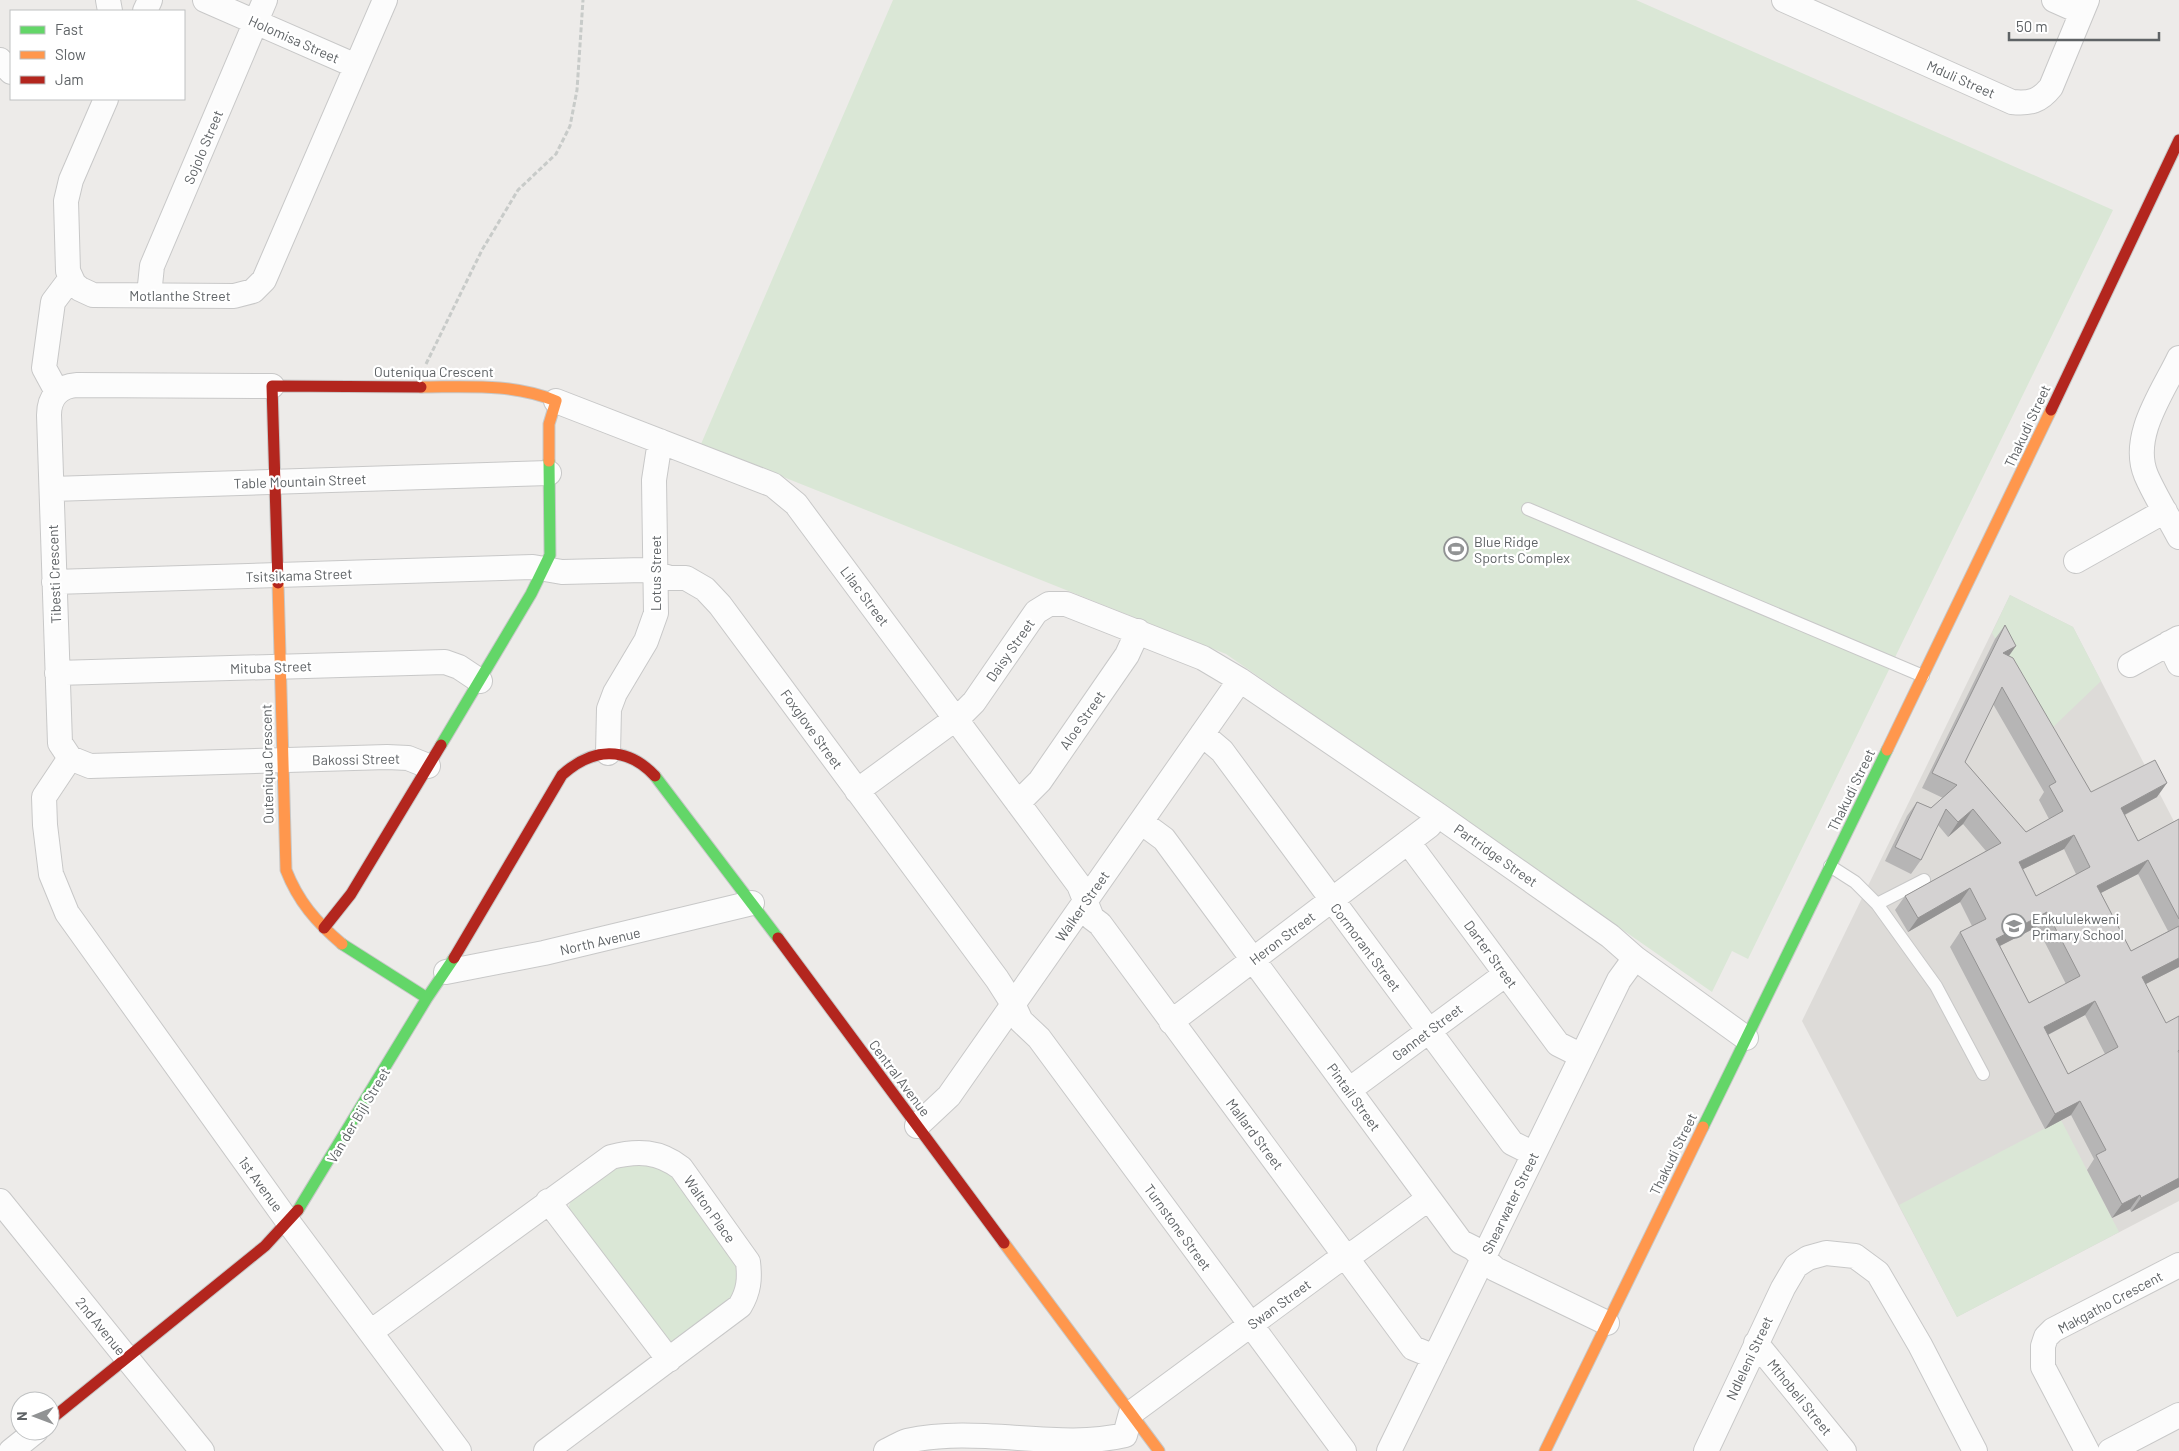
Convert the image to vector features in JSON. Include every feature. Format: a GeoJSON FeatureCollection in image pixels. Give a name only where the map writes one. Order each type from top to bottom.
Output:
{"type":"FeatureCollection","features":[{"type":"Feature","properties":{"kind":"street","name":"Holomisa Street"},"geometry":{"type":"LineString","coordinates":[[204,0],[356,66]]}},
{"type":"Feature","properties":{"kind":"street","name":"Sojolo Street"},"geometry":{"type":"LineString","coordinates":[[149,295],[152,266],[265,0]]}},
{"type":"Feature","properties":{"kind":"street","name":"Motlanthe Street"},"geometry":{"type":"LineString","coordinates":[[71,278],[80,289],[93,295],[240,296],[259,286],[267,273],[385,0]]}},
{"type":"Feature","properties":{"kind":"street","name":"Mduli Street"},"geometry":{"type":"LineString","coordinates":[[1784,0],[2012,102],[2024,103],[2035,101],[2044,96],[2051,86],[2084,6]]}},
{"type":"Feature","properties":{"kind":"street"},"geometry":{"type":"LineString","coordinates":[[2054,0],[2084,6]]}},
{"type":"Feature","properties":{"kind":"street"},"geometry":{"type":"LineString","coordinates":[[0,60],[10,71]]}},
{"type":"Feature","properties":{"kind":"street"},"geometry":{"type":"LineString","coordinates":[[106,100],[67,193],[67,263],[71,278],[53,302],[44,368],[57,392],[62,388],[76,384],[272,386]]}},
{"type":"Feature","properties":{"kind":"street","name":"Thakudi Street"},"geometry":{"type":"LineString","coordinates":[[1545,1451],[1923,676],[2179,140]]}},
{"type":"Feature","properties":{"kind":"street"},"geometry":{"type":"LineString","coordinates":[[2179,358],[2147,424],[2142,448],[2146,474],[2179,537]]}},
{"type":"Feature","properties":{"kind":"street","name":"Outeniqua Crescent"},"geometry":{"type":"LineString","coordinates":[[427,998],[346,949],[324,928],[296,894],[286,870],[272,386],[501,387],[533,392],[556,401]]}},
{"type":"Feature","properties":{"kind":"street","name":"Tibesti Crescent"},"geometry":{"type":"LineString","coordinates":[[57,392],[49,407],[59,734],[64,751],[70,758]]}},
{"type":"Feature","properties":{"kind":"street"},"geometry":{"type":"LineString","coordinates":[[324,928],[351,894],[532,594],[550,555],[548,424],[556,401]]}},
{"type":"Feature","properties":{"kind":"street","name":"Lilac Street"},"geometry":{"type":"LineString","coordinates":[[556,401],[773,485],[789,496],[1079,885],[1085,902]]}},
{"type":"Feature","properties":{"kind":"street","name":"Lotus Street"},"geometry":{"type":"LineString","coordinates":[[603,754],[609,709],[615,694],[652,627],[656,613],[654,480],[660,441]]}},
{"type":"Feature","properties":{"kind":"street","name":"Table Mountain Street"},"geometry":{"type":"LineString","coordinates":[[52,489],[549,473]]}},
{"type":"Feature","properties":{"kind":"street"},"geometry":{"type":"LineString","coordinates":[[2076,561],[2165,511]]}},
{"type":"Feature","properties":{"kind":"street","name":"Foxglove Street"},"geometry":{"type":"LineString","coordinates":[[543,569],[562,572],[644,570],[670,578],[686,578],[695,582],[713,596],[858,790],[1013,1004]]}},
{"type":"Feature","properties":{"kind":"street","name":"Tsitsikama Street"},"geometry":{"type":"LineString","coordinates":[[54,582],[543,569]]}},
{"type":"Feature","properties":{"kind":"street","name":"Daisy Street"},"geometry":{"type":"LineString","coordinates":[[858,790],[974,702],[1036,612],[1042,607],[1061,602],[1203,658],[1240,680]]}},
{"type":"Feature","properties":{"kind":"street","name":"Aloe Street"},"geometry":{"type":"LineString","coordinates":[[1018,803],[1040,781],[1127,655],[1138,631]]}},
{"type":"Feature","properties":{"kind":"street"},"geometry":{"type":"LineString","coordinates":[[2130,664],[2176,648]]}},
{"type":"Feature","properties":{"kind":"street","name":"Mituba Street"},"geometry":{"type":"LineString","coordinates":[[57,674],[445,662],[454,664],[480,680]]}},
{"type":"Feature","properties":{"kind":"street","name":"Walker Street"},"geometry":{"type":"LineString","coordinates":[[917,1126],[949,1096],[1240,680]]}},
{"type":"Feature","properties":{"kind":"street","name":"Partridge Street"},"geometry":{"type":"LineString","coordinates":[[1240,680],[1438,815],[1610,936],[1635,958],[1746,1038]]}},
{"type":"Feature","properties":{"kind":"street","name":"Cormorant Street"},"geometry":{"type":"LineString","coordinates":[[1202,734],[1222,751],[1512,1143],[1534,1154]]}},
{"type":"Feature","properties":{"kind":"street","name":"Central Avenue"},"geometry":{"type":"LineString","coordinates":[[603,754],[636,760],[656,776],[1159,1451]]}},
{"type":"Feature","properties":{"kind":"street","name":"Van der Bijl Street"},"geometry":{"type":"LineString","coordinates":[[60,1412],[265,1246],[289,1223],[304,1204],[427,998],[446,972],[562,775],[570,766],[603,754]]}},
{"type":"Feature","properties":{"kind":"street","name":"Bakossi Street"},"geometry":{"type":"LineString","coordinates":[[282,760],[387,757],[408,758],[428,766]]}},
{"type":"Feature","properties":{"kind":"street"},"geometry":{"type":"LineString","coordinates":[[70,758],[90,766],[282,760]]}},
{"type":"Feature","properties":{"kind":"street","name":"1st Avenue"},"geometry":{"type":"LineString","coordinates":[[70,758],[44,797],[45,825],[51,874],[67,914],[289,1223],[372,1331],[459,1451]]}},
{"type":"Feature","properties":{"kind":"street","name":"Heron Street"},"geometry":{"type":"LineString","coordinates":[[1171,1022],[1429,826],[1438,815]]}},
{"type":"Feature","properties":{"kind":"street","name":"Pintail Street"},"geometry":{"type":"LineString","coordinates":[[1140,822],[1164,839],[1461,1242],[1473,1248],[1495,1269],[1607,1324]]}},
{"type":"Feature","properties":{"kind":"street","name":"Darter Street"},"geometry":{"type":"LineString","coordinates":[[1408,842],[1558,1044],[1582,1056]]}},
{"type":"Feature","properties":{"kind":"street","name":"Mallard Street"},"geometry":{"type":"LineString","coordinates":[[1085,902],[1092,918],[1100,924],[1413,1348],[1435,1356]]}},
{"type":"Feature","properties":{"kind":"street","name":"North Avenue"},"geometry":{"type":"LineString","coordinates":[[446,972],[544,953],[752,903]]}},
{"type":"Feature","properties":{"kind":"street","name":"Shearwater Street"},"geometry":{"type":"LineString","coordinates":[[1389,1451],[1619,980],[1635,958]]}},
{"type":"Feature","properties":{"kind":"street","name":"Gannet Street"},"geometry":{"type":"LineString","coordinates":[[1349,1090],[1506,974]]}},
{"type":"Feature","properties":{"kind":"street","name":"Turnstone Street"},"geometry":{"type":"LineString","coordinates":[[1013,1004],[1021,1022],[1039,1038],[1344,1451]]}},
{"type":"Feature","properties":{"kind":"street","name":"Walton Place"},"geometry":{"type":"LineString","coordinates":[[372,1331],[548,1201],[611,1157],[630,1152],[668,1158],[681,1168],[748,1262],[750,1277],[747,1294],[740,1306],[546,1451]]}},
{"type":"Feature","properties":{"kind":"street","name":"Swan Street"},"geometry":{"type":"LineString","coordinates":[[1131,1413],[1250,1325],[1428,1199]]}},
{"type":"Feature","properties":{"kind":"street","name":"2nd Avenue"},"geometry":{"type":"LineString","coordinates":[[0,1201],[202,1451]]}},
{"type":"Feature","properties":{"kind":"street"},"geometry":{"type":"LineString","coordinates":[[548,1201],[669,1360]]}},
{"type":"Feature","properties":{"kind":"street","name":"Ndleleni Street"},"geometry":{"type":"LineString","coordinates":[[1706,1451],[1756,1343],[1796,1266],[1808,1258],[1826,1253],[1842,1253],[1855,1256],[1878,1273],[1920,1345],[1975,1451]]}},
{"type":"Feature","properties":{"kind":"street","name":"Makgatho Crescent"},"geometry":{"type":"LineString","coordinates":[[2087,1451],[2043,1367],[2043,1346],[2046,1337],[2053,1330],[2179,1265]]}},
{"type":"Feature","properties":{"kind":"street","name":"Mthobeli Street"},"geometry":{"type":"LineString","coordinates":[[1756,1343],[1844,1451]]}},
{"type":"Feature","properties":{"kind":"street"},"geometry":{"type":"LineString","coordinates":[[886,1451],[906,1442],[926,1439],[958,1440],[1040,1449],[1083,1450],[1110,1444],[1125,1435],[1131,1413]]}},
{"type":"Feature","properties":{"kind":"street"},"geometry":{"type":"LineString","coordinates":[[2110,1451],[2179,1415]]}},
{"type":"Feature","properties":{"kind":"street"},"geometry":{"type":"LineString","coordinates":[[11,1451],[24,1441]]}},
{"type":"Feature","properties":{"kind":"lane"},"geometry":{"type":"LineString","coordinates":[[1528,509],[1923,676]]}},
{"type":"Feature","properties":{"kind":"lane"},"geometry":{"type":"LineString","coordinates":[[1830,866],[1855,882],[1877,904],[1936,986],[1984,1074]]}},
{"type":"Feature","properties":{"kind":"lane"},"geometry":{"type":"LineString","coordinates":[[1877,904],[1924,880]]}},
{"type":"Feature","properties":{"kind":"path"},"geometry":{"type":"LineString","coordinates":[[420,386],[431,351],[482,250],[518,190],[556,154],[570,126],[577,90],[583,0]]}},
{"type":"Feature","properties":{"kind":"shaded area","name":"Enkululekweni Primary School"},"geometry":{"type":"Polygon","coordinates":[[[2010,595],[2073,627],[2179,831],[2179,1201],[1957,1317],[1802,1021],[2010,595]]]}},
{"type":"Feature","properties":{"kind":"green space","name":"Blue Ridge Sports Complex"},"geometry":{"type":"Polygon","coordinates":[[[893,0],[1636,0],[2113,210],[1748,959],[1732,951],[1712,992],[1226,654],[701,444],[893,0]]]}},
{"type":"Feature","properties":{"kind":"green space"},"geometry":{"type":"Polygon","coordinates":[[[2010,595],[2073,627],[2101,681],[2050,730],[1992,633],[2010,595]]]}},
{"type":"Feature","properties":{"kind":"green space"},"geometry":{"type":"Polygon","coordinates":[[[2061,1120],[2119,1232],[1957,1317],[1899,1205],[2061,1120]]]}},
{"type":"Feature","properties":{"kind":"green space"},"geometry":{"type":"Polygon","coordinates":[[[647,1161],[675,1175],[735,1259],[740,1276],[733,1298],[680,1340],[670,1341],[663,1336],[570,1214],[569,1206],[572,1197],[622,1163],[647,1161]]]}},
{"type":"Feature","properties":{"kind":"building"},"geometry":{"type":"Polygon","coordinates":[[[2005,625],[2016,646],[2003,653],[2013,658],[2091,792],[2155,760],[2167,783],[2121,808],[2138,841],[2179,819],[2179,919],[2148,860],[2097,886],[2131,951],[2179,926],[2179,958],[2142,977],[2166,1023],[2179,1016],[2179,1178],[2141,1198],[2140,1195],[2122,1204],[2096,1155],[2106,1150],[2080,1101],[2055,1114],[1960,932],[1986,919],[1970,888],[1918,918],[1905,896],[2001,843],[1973,809],[1958,822],[1946,809],[1921,860],[1895,847],[1917,802],[1931,808],[1957,785],[1932,773],[2005,625]],[[2002,687],[1965,762],[2026,832],[2063,811],[2049,786],[2056,782],[2002,687]],[[2074,835],[2019,862],[2036,896],[2090,867],[2074,835]],[[2047,912],[1996,939],[2029,1003],[2080,976],[2047,912]],[[2095,1001],[2044,1027],[2068,1074],[2118,1047],[2095,1001]]]}},
{"type":"Feature","properties":{"kind":"traffic: fast"},"geometry":{"type":"LineString","coordinates":[[441,745],[531,594],[550,555],[549,461]]}},
{"type":"Feature","properties":{"kind":"traffic: fast"},"geometry":{"type":"LineString","coordinates":[[1703,1127],[1887,750]]}},
{"type":"Feature","properties":{"kind":"traffic: fast"},"geometry":{"type":"LineString","coordinates":[[655,776],[778,938]]}},
{"type":"Feature","properties":{"kind":"traffic: fast"},"geometry":{"type":"LineString","coordinates":[[342,944],[427,998]]}},
{"type":"Feature","properties":{"kind":"traffic: fast"},"geometry":{"type":"LineString","coordinates":[[298,1210],[427,998],[454,958]]}},
{"type":"Feature","properties":{"kind":"traffic: slow"},"geometry":{"type":"LineString","coordinates":[[421,387],[489,387],[523,391],[556,401],[549,424],[549,461]]}},
{"type":"Feature","properties":{"kind":"traffic: slow"},"geometry":{"type":"LineString","coordinates":[[1887,750],[2051,410]]}},
{"type":"Feature","properties":{"kind":"traffic: slow"},"geometry":{"type":"LineString","coordinates":[[278,583],[286,870],[302,901],[324,928],[342,944]]}},
{"type":"Feature","properties":{"kind":"traffic: slow"},"geometry":{"type":"LineString","coordinates":[[1545,1451],[1703,1127]]}},
{"type":"Feature","properties":{"kind":"traffic: slow"},"geometry":{"type":"LineString","coordinates":[[1004,1243],[1159,1451]]}},
{"type":"Feature","properties":{"kind":"traffic: jam"},"geometry":{"type":"LineString","coordinates":[[2051,410],[2179,140]]}},
{"type":"Feature","properties":{"kind":"traffic: jam"},"geometry":{"type":"LineString","coordinates":[[278,583],[272,386],[421,387]]}},
{"type":"Feature","properties":{"kind":"traffic: jam"},"geometry":{"type":"LineString","coordinates":[[324,928],[351,894],[441,745]]}},
{"type":"Feature","properties":{"kind":"traffic: jam"},"geometry":{"type":"LineString","coordinates":[[454,958],[562,775],[585,759],[609,754],[621,755],[632,759],[644,766],[655,776]]}},
{"type":"Feature","properties":{"kind":"traffic: jam"},"geometry":{"type":"LineString","coordinates":[[778,938],[1004,1243]]}},
{"type":"Feature","properties":{"kind":"traffic: jam"},"geometry":{"type":"LineString","coordinates":[[60,1412],[265,1246],[298,1210]]}},
{"type":"Feature","properties":{"kind":"place","name":"Blue Ridge Sports Complex"},"geometry":{"type":"Point","coordinates":[1456,549]}},
{"type":"Feature","properties":{"kind":"place","name":"Enkululekweni Primary School"},"geometry":{"type":"Point","coordinates":[2014,926]}}]}
